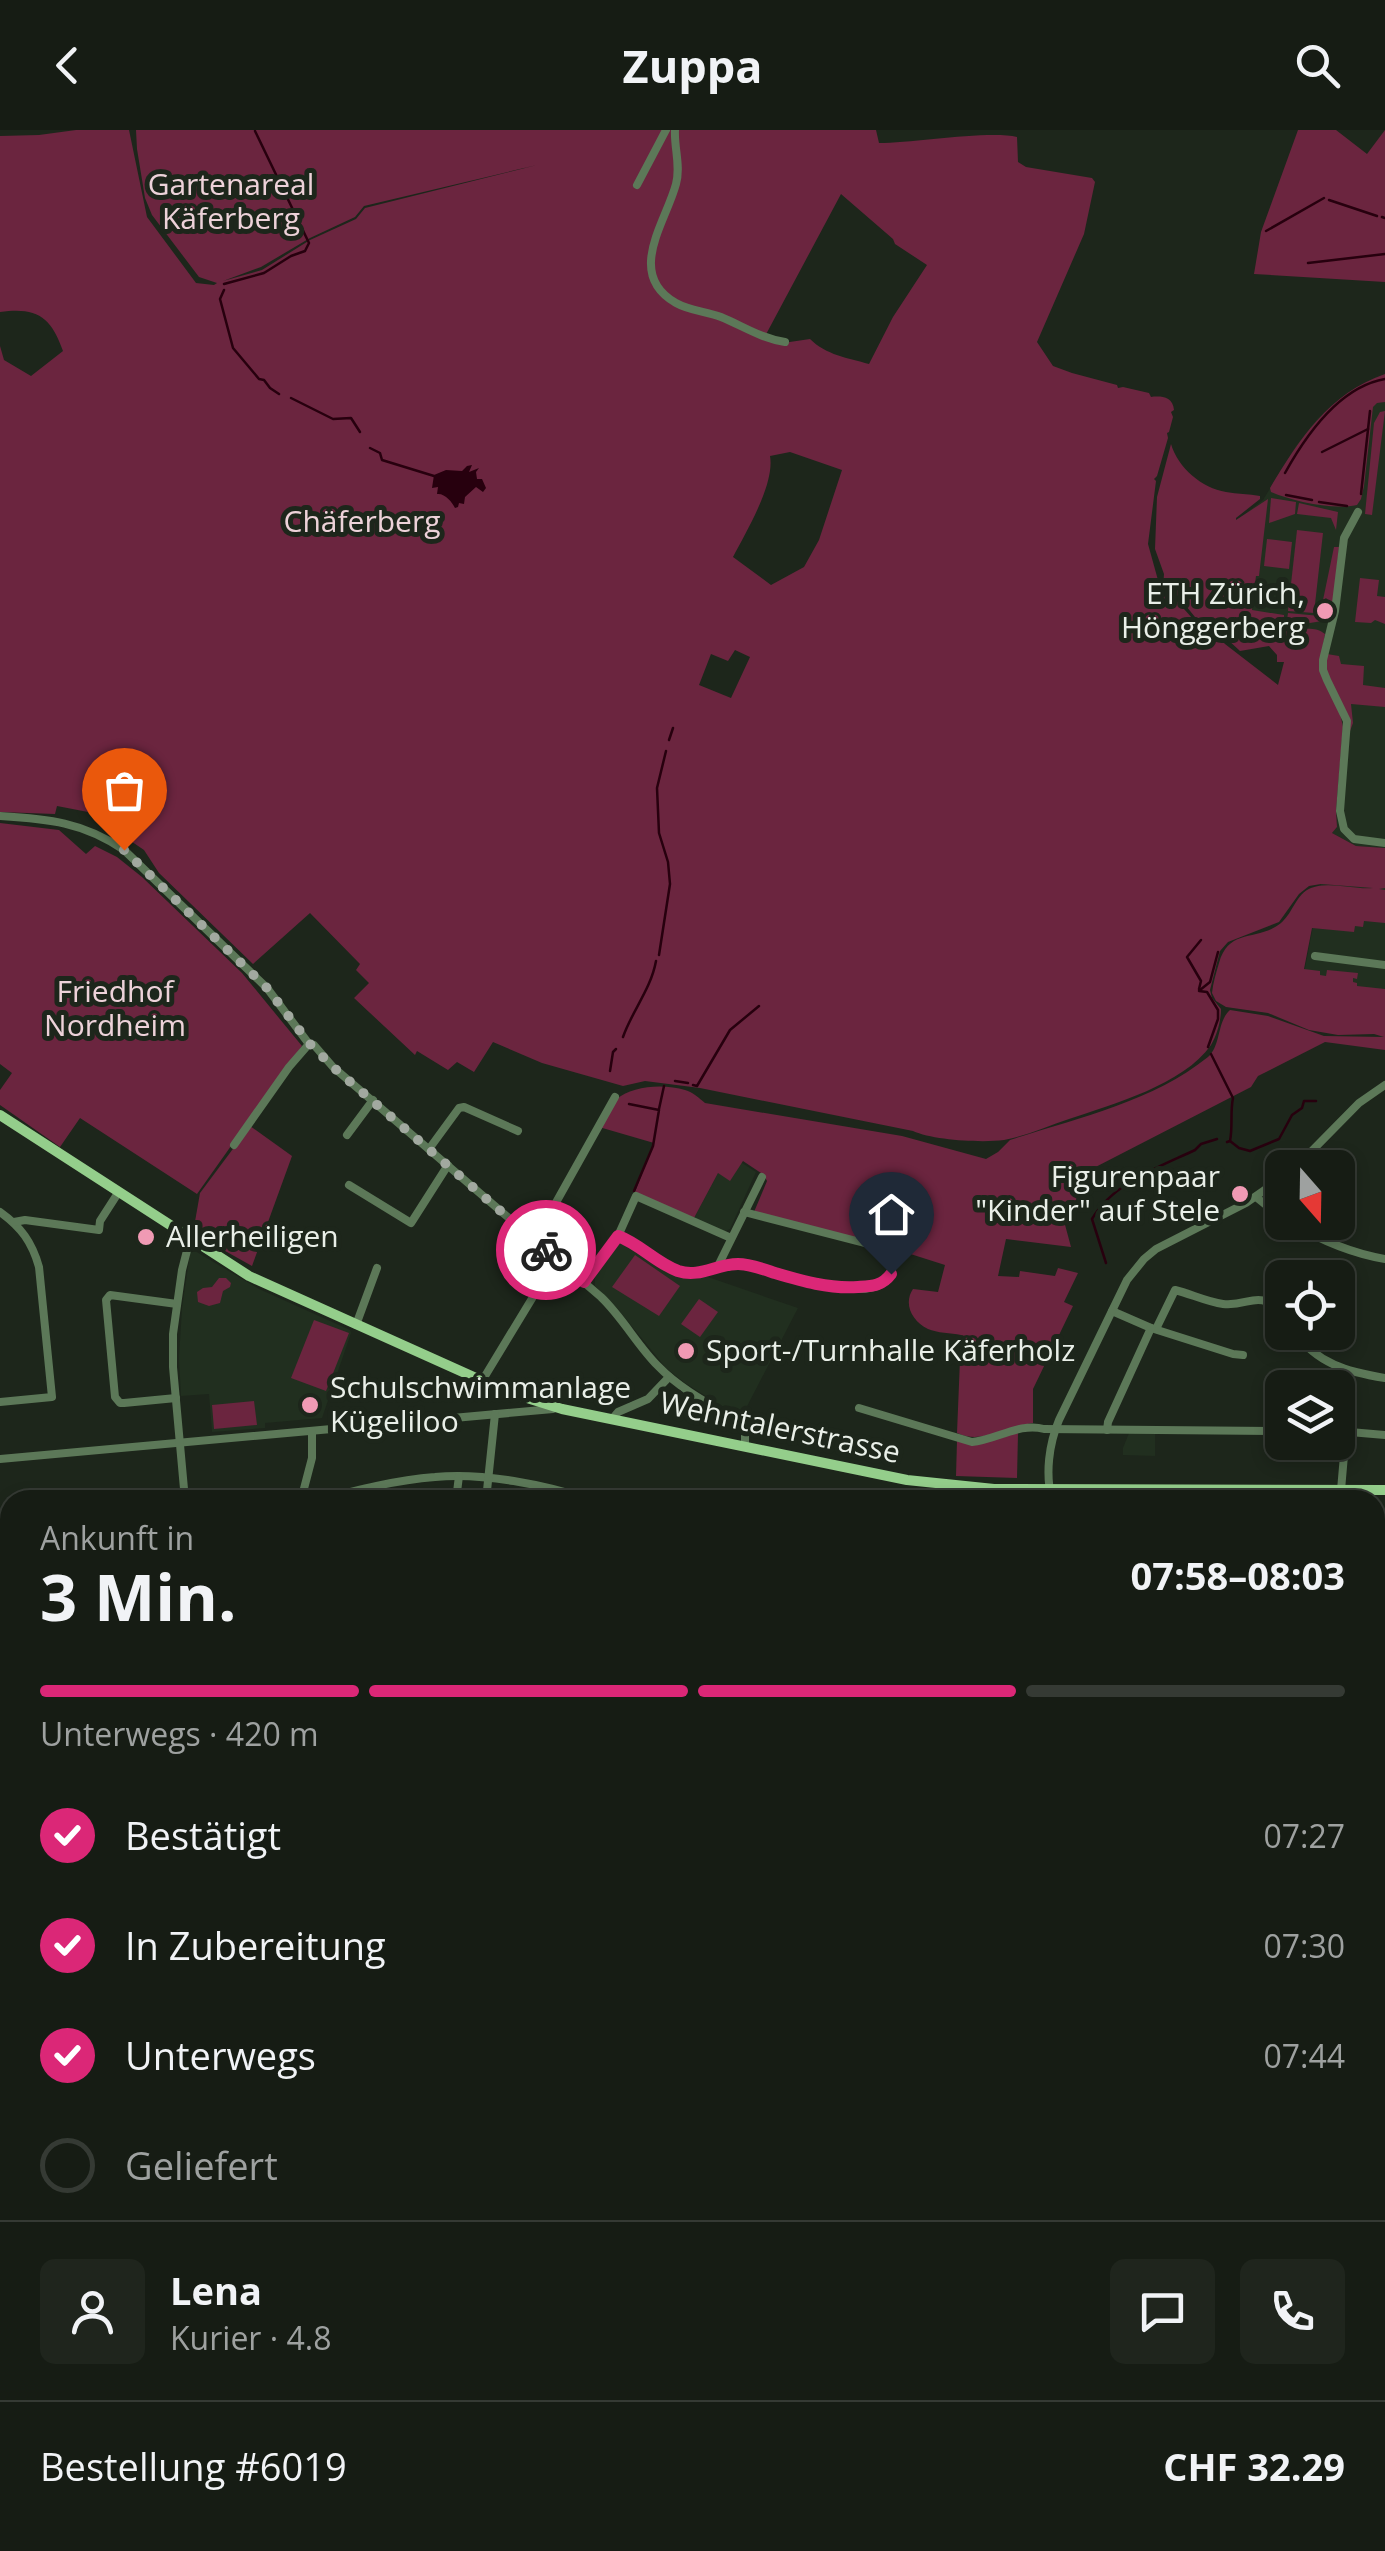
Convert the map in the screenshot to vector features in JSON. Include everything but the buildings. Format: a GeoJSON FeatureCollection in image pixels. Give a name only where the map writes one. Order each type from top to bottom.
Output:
{"type":"FeatureCollection","features":[{"type":"Feature","properties":{"kind":"main road","name":"Wehntalerstrasse"},"geometry":{"type":"LineString","coordinates":[[0,1116],[249,1276],[505,1391],[562,1409],[907,1480],[994,1490]]}},
{"type":"Feature","properties":{"kind":"main road","name":"Wehntalerstrasse"},"geometry":{"type":"LineString","coordinates":[[1340,1490],[1385,1490]]}},
{"type":"Feature","properties":{"kind":"street"},"geometry":{"type":"LineString","coordinates":[[638,185],[666,130]]}},
{"type":"Feature","properties":{"kind":"street"},"geometry":{"type":"LineString","coordinates":[[676,130],[677,181],[652,245],[656,281],[678,304],[723,318],[764,338],[785,342]]}},
{"type":"Feature","properties":{"kind":"street"},"geometry":{"type":"LineString","coordinates":[[1358,512],[1344,538],[1336,611],[1324,650],[1323,670],[1347,721],[1341,823],[1354,838],[1385,842]]}},
{"type":"Feature","properties":{"kind":"street"},"geometry":{"type":"LineString","coordinates":[[0,816],[76,825],[124,850],[267,988],[310,1044],[584,1282],[616,1312],[670,1377],[738,1421],[746,1435],[745,1446]]}},
{"type":"Feature","properties":{"kind":"street"},"geometry":{"type":"LineString","coordinates":[[1314,956],[1385,965]]}},
{"type":"Feature","properties":{"kind":"street"},"geometry":{"type":"LineString","coordinates":[[234,1144],[310,1044]]}},
{"type":"Feature","properties":{"kind":"street"},"geometry":{"type":"LineString","coordinates":[[1313,1150],[1359,1104],[1385,1085]]}},
{"type":"Feature","properties":{"kind":"street"},"geometry":{"type":"LineString","coordinates":[[535,1240],[614,1096]]}},
{"type":"Feature","properties":{"kind":"street"},"geometry":{"type":"LineString","coordinates":[[347,1135],[372,1100]]}},
{"type":"Feature","properties":{"kind":"street"},"geometry":{"type":"LineString","coordinates":[[430,1149],[459,1108],[518,1131]]}},
{"type":"Feature","properties":{"kind":"street"},"geometry":{"type":"LineString","coordinates":[[348,1185],[412,1223],[448,1164]]}},
{"type":"Feature","properties":{"kind":"street"},"geometry":{"type":"LineString","coordinates":[[718,1266],[762,1178]]}},
{"type":"Feature","properties":{"kind":"street"},"geometry":{"type":"LineString","coordinates":[[1047,1490],[1056,1429],[1127,1280],[1144,1259],[1172,1240],[1222,1217],[1265,1190]]}},
{"type":"Feature","properties":{"kind":"street"},"geometry":{"type":"LineString","coordinates":[[14,1222],[25,1220],[99,1230],[118,1193]]}},
{"type":"Feature","properties":{"kind":"street"},"geometry":{"type":"LineString","coordinates":[[584,1282],[618,1236],[636,1196],[731,1238]]}},
{"type":"Feature","properties":{"kind":"street"},"geometry":{"type":"LineString","coordinates":[[1256,1197],[1265,1204]]}},
{"type":"Feature","properties":{"kind":"street"},"geometry":{"type":"LineString","coordinates":[[0,1212],[14,1222],[34,1249],[40,1267],[52,1397],[0,1402]]}},
{"type":"Feature","properties":{"kind":"street"},"geometry":{"type":"LineString","coordinates":[[618,1236],[681,1272],[703,1273],[718,1266],[742,1264],[835,1288],[876,1286],[891,1274],[892,1260],[880,1246],[744,1212]]}},
{"type":"Feature","properties":{"kind":"street"},"geometry":{"type":"LineString","coordinates":[[184,1490],[173,1334],[190,1239]]}},
{"type":"Feature","properties":{"kind":"street"},"geometry":{"type":"LineString","coordinates":[[1324,1240],[1385,1259]]}},
{"type":"Feature","properties":{"kind":"street"},"geometry":{"type":"LineString","coordinates":[[482,1381],[556,1259]]}},
{"type":"Feature","properties":{"kind":"street"},"geometry":{"type":"LineString","coordinates":[[356,1325],[377,1268]]}},
{"type":"Feature","properties":{"kind":"street"},"geometry":{"type":"LineString","coordinates":[[1107,1430],[1175,1290],[1220,1304],[1258,1298],[1265,1301]]}},
{"type":"Feature","properties":{"kind":"street"},"geometry":{"type":"LineString","coordinates":[[176,1398],[120,1403],[117,1400],[106,1300],[110,1295],[177,1304]]}},
{"type":"Feature","properties":{"kind":"street"},"geometry":{"type":"LineString","coordinates":[[1112,1311],[1243,1355]]}},
{"type":"Feature","properties":{"kind":"street"},"geometry":{"type":"LineString","coordinates":[[1309,1350],[1346,1371],[1385,1378]]}},
{"type":"Feature","properties":{"kind":"street"},"geometry":{"type":"LineString","coordinates":[[612,1419],[618,1412],[648,1399],[670,1377]]}},
{"type":"Feature","properties":{"kind":"street"},"geometry":{"type":"LineString","coordinates":[[859,1408],[968,1441],[1031,1426],[1265,1431]]}},
{"type":"Feature","properties":{"kind":"street"},"geometry":{"type":"LineString","coordinates":[[0,1459],[562,1409]]}},
{"type":"Feature","properties":{"kind":"street"},"geometry":{"type":"LineString","coordinates":[[487,1490],[495,1414]]}},
{"type":"Feature","properties":{"kind":"street"},"geometry":{"type":"LineString","coordinates":[[304,1490],[312,1458],[312,1432]]}},
{"type":"Feature","properties":{"kind":"street"},"geometry":{"type":"LineString","coordinates":[[1355,1433],[1385,1435]]}},
{"type":"Feature","properties":{"kind":"street"},"geometry":{"type":"LineString","coordinates":[[1340,1490],[1341,1460]]}},
{"type":"Feature","properties":{"kind":"street"},"geometry":{"type":"LineString","coordinates":[[457,1490],[459,1476]]}},
{"type":"Feature","properties":{"kind":"street"},"geometry":{"type":"LineString","coordinates":[[369,1490],[391,1483],[459,1476],[556,1490]]}},
{"type":"Feature","properties":{"kind":"shaded area","name":"ETH Zürich, Hönggerberg"},"geometry":{"type":"Polygon","coordinates":[[[1385,374],[1385,848],[1356,846],[1332,833],[1337,827],[1343,747],[1340,713],[1319,669],[1325,637],[1283,631],[1252,610],[1259,550],[1237,520],[1263,500],[1318,418],[1352,390],[1385,374]]]}},
{"type":"Feature","properties":{"kind":"shaded area"},"geometry":{"type":"Polygon","coordinates":[[[472,465],[469,472],[479,468],[477,479],[482,479],[486,488],[483,492],[476,487],[465,497],[464,504],[455,508],[445,496],[437,494],[438,487],[432,488],[434,475],[446,470],[462,471],[472,465]]]}},
{"type":"Feature","properties":{"kind":"shaded area"},"geometry":{"type":"Polygon","coordinates":[[[1321,884],[1385,888],[1385,997],[1301,989],[1321,884]]]}},
{"type":"Feature","properties":{"kind":"shaded area"},"geometry":{"type":"Polygon","coordinates":[[[742,1163],[756,1172],[730,1229],[723,1232],[694,1218],[718,1173],[742,1163]]]}},
{"type":"Feature","properties":{"kind":"shaded area"},"geometry":{"type":"Polygon","coordinates":[[[623,1242],[660,1266],[692,1279],[702,1275],[798,1308],[741,1418],[666,1368],[595,1286],[595,1277],[615,1245],[623,1242]]]}},
{"type":"Feature","properties":{"kind":"shaded area"},"geometry":{"type":"Polygon","coordinates":[[[195,1251],[259,1289],[350,1330],[322,1418],[212,1432],[209,1394],[181,1396],[182,1308],[190,1253],[195,1251]]]}},
{"type":"Feature","properties":{"kind":"shaded area"},"geometry":{"type":"Polygon","coordinates":[[[1129,1433],[1155,1433],[1155,1456],[1123,1455],[1129,1433]]]}},
{"type":"Feature","properties":{"kind":"green space","name":"Chäferberg"},"geometry":{"type":"Polygon","coordinates":[[[129,130],[147,217],[196,283],[214,285],[217,283],[199,277],[152,215],[145,198],[136,130],[876,130],[879,143],[1005,135],[1017,137],[1018,162],[1026,167],[1092,178],[1095,182],[1084,234],[1037,342],[1053,366],[1171,402],[1173,417],[1154,479],[1148,544],[1161,591],[1278,685],[1284,662],[1277,662],[1277,655],[1269,646],[1240,651],[1212,625],[1195,617],[1173,590],[1163,588],[1164,574],[1155,549],[1157,497],[1171,444],[1185,469],[1200,481],[1217,490],[1260,496],[1236,520],[1268,499],[1252,610],[1284,615],[1284,631],[1311,629],[1325,634],[1319,669],[1343,727],[1337,827],[1332,833],[1356,846],[1385,848],[1385,888],[1379,889],[1385,890],[1385,923],[1364,921],[1363,927],[1355,926],[1354,932],[1312,928],[1304,969],[1326,976],[1327,970],[1358,973],[1357,979],[1353,978],[1357,986],[1385,989],[1385,1050],[1325,1042],[1258,1076],[1251,1087],[1082,1174],[1074,1216],[1054,1222],[1064,1221],[1071,1247],[1006,1239],[998,1276],[1019,1277],[1020,1271],[1055,1276],[1058,1268],[1078,1273],[1064,1302],[1073,1306],[1033,1389],[1033,1423],[985,1436],[966,1436],[957,1433],[961,1335],[922,1326],[909,1306],[913,1289],[938,1292],[945,1265],[754,1212],[767,1181],[743,1161],[730,1181],[718,1173],[694,1218],[635,1192],[654,1143],[599,1127],[611,1106],[623,1095],[640,1089],[677,1088],[691,1092],[705,1103],[902,1136],[986,1159],[1010,1140],[1113,1107],[1186,1073],[1212,1052],[1230,1010],[1268,1016],[1324,1036],[1384,1037],[1309,1030],[1268,1013],[1226,1007],[1212,993],[1219,963],[1230,944],[1281,923],[1306,891],[1326,885],[1373,888],[1321,884],[1309,886],[1299,894],[1279,922],[1228,942],[1220,951],[1210,990],[1212,998],[1221,1009],[1217,1032],[1199,1059],[1183,1071],[1126,1100],[1029,1133],[1004,1140],[970,1141],[932,1137],[700,1088],[645,1081],[623,1086],[542,1063],[493,1042],[474,1072],[457,1062],[448,1070],[417,1051],[415,1055],[354,998],[369,983],[356,970],[360,964],[310,913],[253,964],[159,873],[144,850],[88,812],[57,806],[55,814],[0,812],[0,346],[4,360],[31,376],[63,351],[53,329],[40,316],[23,311],[0,312],[0,136],[129,130]],[[537,165],[364,206],[355,217],[310,238],[261,267],[223,281],[262,270],[310,240],[356,219],[365,208],[537,165]],[[841,194],[763,340],[783,343],[810,339],[830,352],[869,364],[893,317],[927,265],[895,244],[841,194]],[[790,452],[770,456],[764,494],[733,557],[771,585],[804,567],[819,540],[842,470],[790,452]],[[735,650],[728,661],[711,654],[699,685],[731,698],[750,657],[735,650]]]}},
{"type":"Feature","properties":{"kind":"green space"},"geometry":{"type":"Polygon","coordinates":[[[1298,130],[1336,130],[1367,154],[1385,130],[1385,282],[1254,274],[1261,232],[1298,130]]]}},
{"type":"Feature","properties":{"kind":"green space"},"geometry":{"type":"Polygon","coordinates":[[[1385,374],[1385,402],[1373,407],[1364,486],[1357,505],[1314,504],[1271,492],[1281,470],[1317,420],[1347,393],[1385,374]]]}},
{"type":"Feature","properties":{"kind":"green space"},"geometry":{"type":"Polygon","coordinates":[[[1385,411],[1372,515],[1365,514],[1374,423],[1380,412],[1385,411]]]}},
{"type":"Feature","properties":{"kind":"green space"},"geometry":{"type":"Polygon","coordinates":[[[1271,498],[1296,502],[1295,514],[1269,523],[1271,498]]]}},
{"type":"Feature","properties":{"kind":"green space"},"geometry":{"type":"Polygon","coordinates":[[[1299,503],[1338,512],[1336,530],[1331,518],[1297,514],[1299,503]]]}},
{"type":"Feature","properties":{"kind":"green space"},"geometry":{"type":"Polygon","coordinates":[[[1297,530],[1323,533],[1314,613],[1288,611],[1297,530]]]}},
{"type":"Feature","properties":{"kind":"green space"},"geometry":{"type":"Polygon","coordinates":[[[1267,539],[1292,542],[1289,569],[1264,566],[1267,539]]]}},
{"type":"Feature","properties":{"kind":"green space"},"geometry":{"type":"Polygon","coordinates":[[[1334,547],[1339,547],[1333,605],[1326,598],[1323,600],[1334,547]]]}},
{"type":"Feature","properties":{"kind":"green space"},"geometry":{"type":"Polygon","coordinates":[[[1360,578],[1379,580],[1377,596],[1385,597],[1385,624],[1375,620],[1355,622],[1360,578]]]}},
{"type":"Feature","properties":{"kind":"green space"},"geometry":{"type":"Polygon","coordinates":[[[1323,603],[1328,620],[1286,627],[1288,613],[1320,616],[1323,603]]]}},
{"type":"Feature","properties":{"kind":"green space"},"geometry":{"type":"Polygon","coordinates":[[[1327,654],[1339,656],[1341,664],[1364,666],[1363,685],[1385,688],[1385,707],[1351,704],[1350,731],[1350,722],[1327,672],[1327,654]]]}},
{"type":"Feature","properties":{"kind":"green space","name":"Friedhof Nordheim"},"geometry":{"type":"Polygon","coordinates":[[[0,823],[59,830],[86,854],[95,846],[117,857],[242,973],[302,1046],[197,1194],[80,1118],[60,1147],[0,1105],[0,1090],[12,1073],[0,1064],[0,823]]]}},
{"type":"Feature","properties":{"kind":"green space"},"geometry":{"type":"Polygon","coordinates":[[[250,1126],[292,1156],[252,1266],[193,1233],[200,1193],[250,1126]]]}},
{"type":"Feature","properties":{"kind":"green space"},"geometry":{"type":"Polygon","coordinates":[[[635,1255],[680,1286],[659,1316],[612,1287],[635,1255]]]}},
{"type":"Feature","properties":{"kind":"green space"},"geometry":{"type":"Polygon","coordinates":[[[219,1278],[231,1283],[223,1291],[220,1303],[209,1306],[198,1302],[197,1292],[212,1287],[219,1278]]]}},
{"type":"Feature","properties":{"kind":"green space"},"geometry":{"type":"Polygon","coordinates":[[[699,1299],[718,1312],[700,1337],[681,1324],[699,1299]]]}},
{"type":"Feature","properties":{"kind":"green space"},"geometry":{"type":"Polygon","coordinates":[[[314,1320],[349,1333],[326,1391],[291,1378],[314,1320]]]}},
{"type":"Feature","properties":{"kind":"green space"},"geometry":{"type":"Polygon","coordinates":[[[254,1401],[257,1425],[214,1429],[212,1405],[254,1401]]]}},
{"type":"Feature","properties":{"kind":"green space"},"geometry":{"type":"Polygon","coordinates":[[[1018,1433],[1017,1478],[956,1476],[957,1441],[1018,1433]]]}},
{"type":"Feature","properties":{"kind":"waterway"},"geometry":{"type":"LineString","coordinates":[[224,284],[264,273],[305,251],[309,243],[255,131]]}},
{"type":"Feature","properties":{"kind":"waterway"},"geometry":{"type":"LineString","coordinates":[[1266,231],[1324,198]]}},
{"type":"Feature","properties":{"kind":"waterway"},"geometry":{"type":"LineString","coordinates":[[1329,200],[1377,216]]}},
{"type":"Feature","properties":{"kind":"waterway"},"geometry":{"type":"LineString","coordinates":[[1308,263],[1385,254]]}},
{"type":"Feature","properties":{"kind":"waterway"},"geometry":{"type":"LineString","coordinates":[[224,290],[220,299],[233,348],[259,379],[279,394]]}},
{"type":"Feature","properties":{"kind":"waterway"},"geometry":{"type":"LineString","coordinates":[[1285,473],[1303,443],[1339,402],[1368,384],[1385,379]]}},
{"type":"Feature","properties":{"kind":"waterway"},"geometry":{"type":"LineString","coordinates":[[291,398],[333,419],[351,418],[360,432]]}},
{"type":"Feature","properties":{"kind":"waterway"},"geometry":{"type":"LineString","coordinates":[[1361,494],[1370,411]]}},
{"type":"Feature","properties":{"kind":"waterway"},"geometry":{"type":"LineString","coordinates":[[1322,452],[1368,429]]}},
{"type":"Feature","properties":{"kind":"waterway"},"geometry":{"type":"LineString","coordinates":[[370,448],[380,453],[382,460],[434,476]]}},
{"type":"Feature","properties":{"kind":"waterway"},"geometry":{"type":"LineString","coordinates":[[1286,495],[1312,500]]}},
{"type":"Feature","properties":{"kind":"waterway"},"geometry":{"type":"LineString","coordinates":[[1319,502],[1347,506]]}},
{"type":"Feature","properties":{"kind":"waterway"},"geometry":{"type":"LineString","coordinates":[[669,740],[673,728]]}},
{"type":"Feature","properties":{"kind":"waterway"},"geometry":{"type":"LineString","coordinates":[[659,955],[670,884],[659,833],[657,788],[666,751]]}},
{"type":"Feature","properties":{"kind":"waterway"},"geometry":{"type":"LineString","coordinates":[[1199,989],[1201,981],[1187,957],[1201,940]]}},
{"type":"Feature","properties":{"kind":"waterway"},"geometry":{"type":"LineString","coordinates":[[1200,990],[1210,982],[1218,952]]}},
{"type":"Feature","properties":{"kind":"waterway"},"geometry":{"type":"LineString","coordinates":[[623,1037],[656,961]]}},
{"type":"Feature","properties":{"kind":"waterway"},"geometry":{"type":"LineString","coordinates":[[1199,991],[1207,992],[1218,1010],[1208,1047]]}},
{"type":"Feature","properties":{"kind":"waterway"},"geometry":{"type":"LineString","coordinates":[[693,1085],[697,1086],[730,1030],[759,1006]]}},
{"type":"Feature","properties":{"kind":"waterway"},"geometry":{"type":"LineString","coordinates":[[610,1071],[616,1049]]}},
{"type":"Feature","properties":{"kind":"waterway"},"geometry":{"type":"LineString","coordinates":[[1211,1054],[1233,1098],[1231,1135],[1227,1142]]}},
{"type":"Feature","properties":{"kind":"waterway"},"geometry":{"type":"LineString","coordinates":[[675,1081],[688,1083]]}},
{"type":"Feature","properties":{"kind":"waterway"},"geometry":{"type":"LineString","coordinates":[[659,1109],[664,1086]]}},
{"type":"Feature","properties":{"kind":"waterway"},"geometry":{"type":"LineString","coordinates":[[1230,1141],[1250,1151],[1279,1139],[1304,1101],[1316,1101]]}},
{"type":"Feature","properties":{"kind":"waterway"},"geometry":{"type":"LineString","coordinates":[[629,1104],[659,1110],[653,1146],[634,1191]]}},
{"type":"Feature","properties":{"kind":"waterway"},"geometry":{"type":"LineString","coordinates":[[1106,1263],[1092,1219],[1101,1206],[1138,1177],[1217,1139]]}},
{"type":"Feature","properties":{"kind":"way so far"},"geometry":{"type":"LineString","coordinates":[[124,850],[267,988],[333,1067],[546,1250]]}},
{"type":"Feature","properties":{"kind":"place","name":"ETH Zürich, Hönggerberg"},"geometry":{"type":"Point","coordinates":[1325,611]}},
{"type":"Feature","properties":{"kind":"place","name":"Figurenpaar \"Kinder\" auf Stele"},"geometry":{"type":"Point","coordinates":[1240,1194]}},
{"type":"Feature","properties":{"kind":"place","name":"Allerheiligen"},"geometry":{"type":"Point","coordinates":[146,1237]}},
{"type":"Feature","properties":{"kind":"place","name":"Sport-/Turnhalle Käferholz"},"geometry":{"type":"Point","coordinates":[686,1351]}},
{"type":"Feature","properties":{"kind":"place","name":"Schulschwimmanlage Kügeliloo"},"geometry":{"type":"Point","coordinates":[310,1405]}},
{"type":"Feature","properties":{"kind":"route"},"geometry":{"type":"LineString","coordinates":[[546,1250],[584,1282],[618,1236],[671,1268],[691,1274],[742,1264],[835,1288],[876,1286],[891,1274]]}},
{"type":"Feature","properties":{"kind":"park label","name":"Gartenareal Käferberg"},"geometry":{"type":"Point","coordinates":[231,202]}}]}
